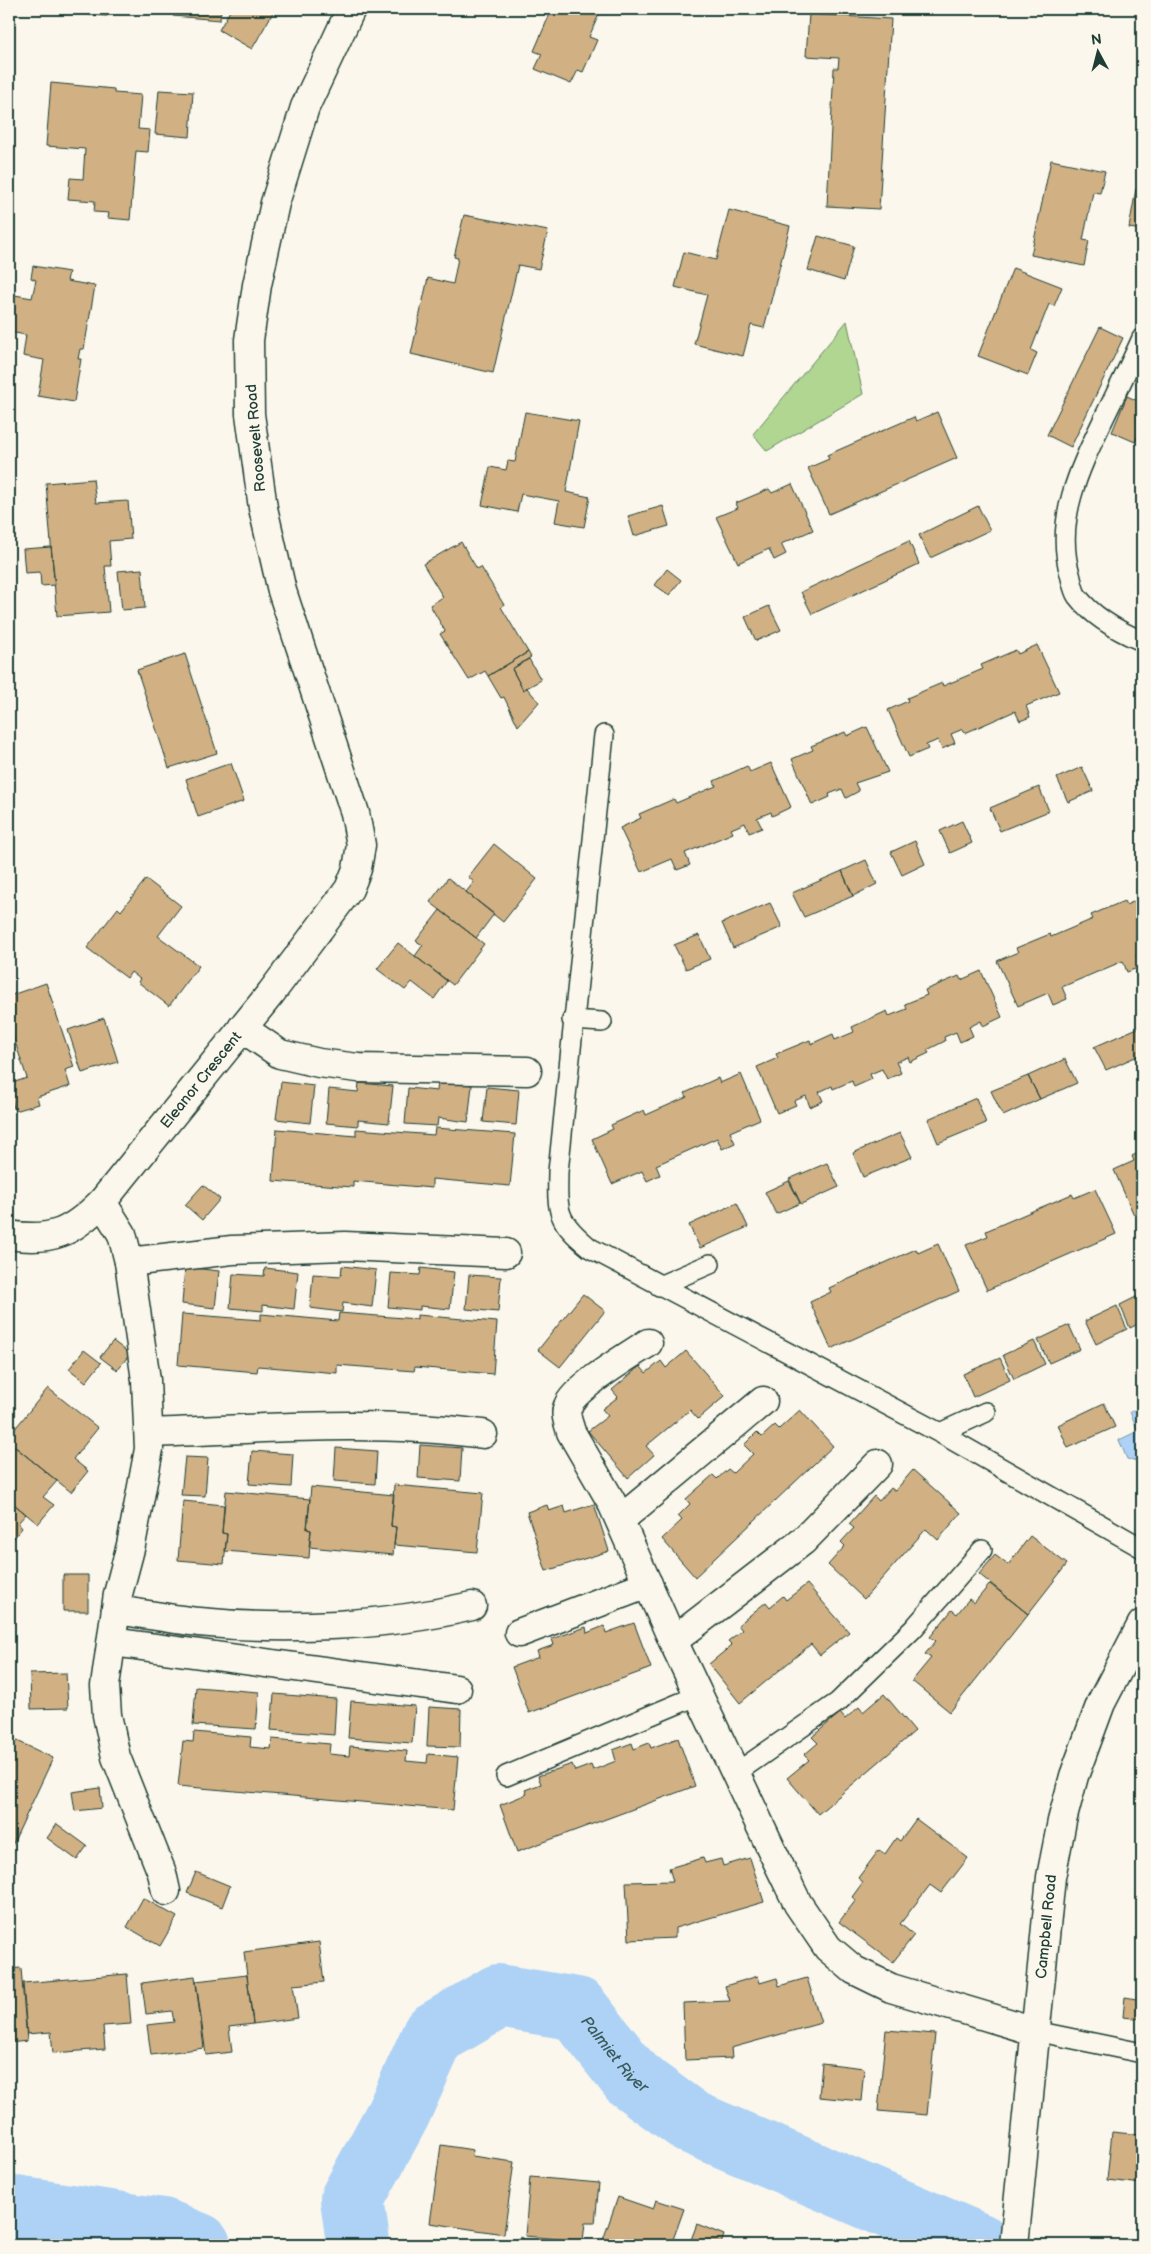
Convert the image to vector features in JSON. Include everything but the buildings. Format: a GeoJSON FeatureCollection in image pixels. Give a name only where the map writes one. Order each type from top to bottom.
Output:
{"type":"FeatureCollection","features":[{"type":"Feature","properties":{"kind":"street","name":"Roosevelt Road"},"geometry":{"type":"LineString","coordinates":[[351,9],[305,107],[275,203],[257,285],[249,340],[250,414],[263,508],[282,591],[355,813],[361,845],[357,869]]}},
{"type":"Feature","properties":{"kind":"street","name":"Eleanor Crescent"},"geometry":{"type":"LineString","coordinates":[[9,1235],[44,1237],[60,1234],[82,1222],[102,1202],[242,1028],[349,889],[357,869]]}},
{"type":"Feature","properties":{"kind":"street"},"geometry":{"type":"LineString","coordinates":[[242,1028],[280,1054],[320,1063],[358,1068],[527,1071]]}},
{"type":"Feature","properties":{"kind":"street"},"geometry":{"type":"LineString","coordinates":[[102,1202],[122,1234],[130,1262],[146,1380],[149,1433],[149,1449],[131,1545],[118,1594],[105,1686],[107,1715],[116,1757],[162,1873],[166,1891]]}},
{"type":"Feature","properties":{"kind":"street"},"geometry":{"type":"LineString","coordinates":[[130,1262],[232,1250],[345,1246],[506,1253]]}},
{"type":"Feature","properties":{"kind":"street"},"geometry":{"type":"LineString","coordinates":[[648,1343],[590,1382],[570,1401],[566,1408],[572,1432],[611,1501],[673,1641],[798,1904],[828,1948],[854,1970],[891,1988],[1035,2031]]}},
{"type":"Feature","properties":{"kind":"street"},"geometry":{"type":"LineString","coordinates":[[620,1520],[763,1401]]}},
{"type":"Feature","properties":{"kind":"street"},"geometry":{"type":"LineString","coordinates":[[149,1433],[377,1425],[444,1429],[483,1434]]}},
{"type":"Feature","properties":{"kind":"street"},"geometry":{"type":"LineString","coordinates":[[673,1641],[803,1541],[878,1464]]}},
{"type":"Feature","properties":{"kind":"street"},"geometry":{"type":"LineString","coordinates":[[519,1633],[648,1584]]}},
{"type":"Feature","properties":{"kind":"street"},"geometry":{"type":"LineString","coordinates":[[116,1610],[199,1622],[296,1625],[405,1618],[472,1606]]}},
{"type":"Feature","properties":{"kind":"street","name":"Campbell Road"},"geometry":{"type":"LineString","coordinates":[[1014,2245],[1051,1877],[1062,1821],[1074,1776],[1100,1703],[1142,1624]]}},
{"type":"Feature","properties":{"kind":"street"},"geometry":{"type":"LineString","coordinates":[[112,1642],[457,1689]]}},
{"type":"Feature","properties":{"kind":"lane"},"geometry":{"type":"LineString","coordinates":[[1142,338],[1079,471],[1068,507],[1066,548],[1068,567],[1076,594],[1097,616],[1142,641]]}},
{"type":"Feature","properties":{"kind":"lane"},"geometry":{"type":"LineString","coordinates":[[604,735],[572,1020],[558,1172],[557,1200],[566,1227],[590,1248],[940,1433],[1142,1548]]}},
{"type":"Feature","properties":{"kind":"lane"},"geometry":{"type":"LineString","coordinates":[[572,1020],[602,1022]]}},
{"type":"Feature","properties":{"kind":"lane"},"geometry":{"type":"LineString","coordinates":[[659,1286],[710,1264]]}},
{"type":"Feature","properties":{"kind":"lane"},"geometry":{"type":"LineString","coordinates":[[940,1433],[986,1412]]}},
{"type":"Feature","properties":{"kind":"lane"},"geometry":{"type":"LineString","coordinates":[[736,1773],[838,1702],[913,1629],[982,1550]]}},
{"type":"Feature","properties":{"kind":"lane"},"geometry":{"type":"LineString","coordinates":[[506,1776],[699,1695]]}},
{"type":"Feature","properties":{"kind":"lane"},"geometry":{"type":"LineString","coordinates":[[1035,2031],[1142,2053]]}},
{"type":"Feature","properties":{"kind":"green space"},"geometry":{"type":"Polygon","coordinates":[[[847,321],[863,394],[767,451],[753,434],[847,321]]]}},
{"type":"Feature","properties":{"kind":"water"},"geometry":{"type":"Polygon","coordinates":[[[1142,1406],[1142,1450],[1134,1461],[1127,1459],[1119,1440],[1138,1431],[1130,1412],[1142,1406]]]}},
{"type":"Feature","properties":{"kind":"waterway","name":"Palmiet River"},"geometry":{"type":"LineString","coordinates":[[356,2245],[358,2242],[352,2199],[398,2114],[434,2034],[499,1996],[577,2009],[632,2079],[691,2122],[979,2245]]}},
{"type":"Feature","properties":{"kind":"waterway","name":"Palmiet River"},"geometry":{"type":"LineString","coordinates":[[9,2207],[162,2230],[199,2245]]}}]}
